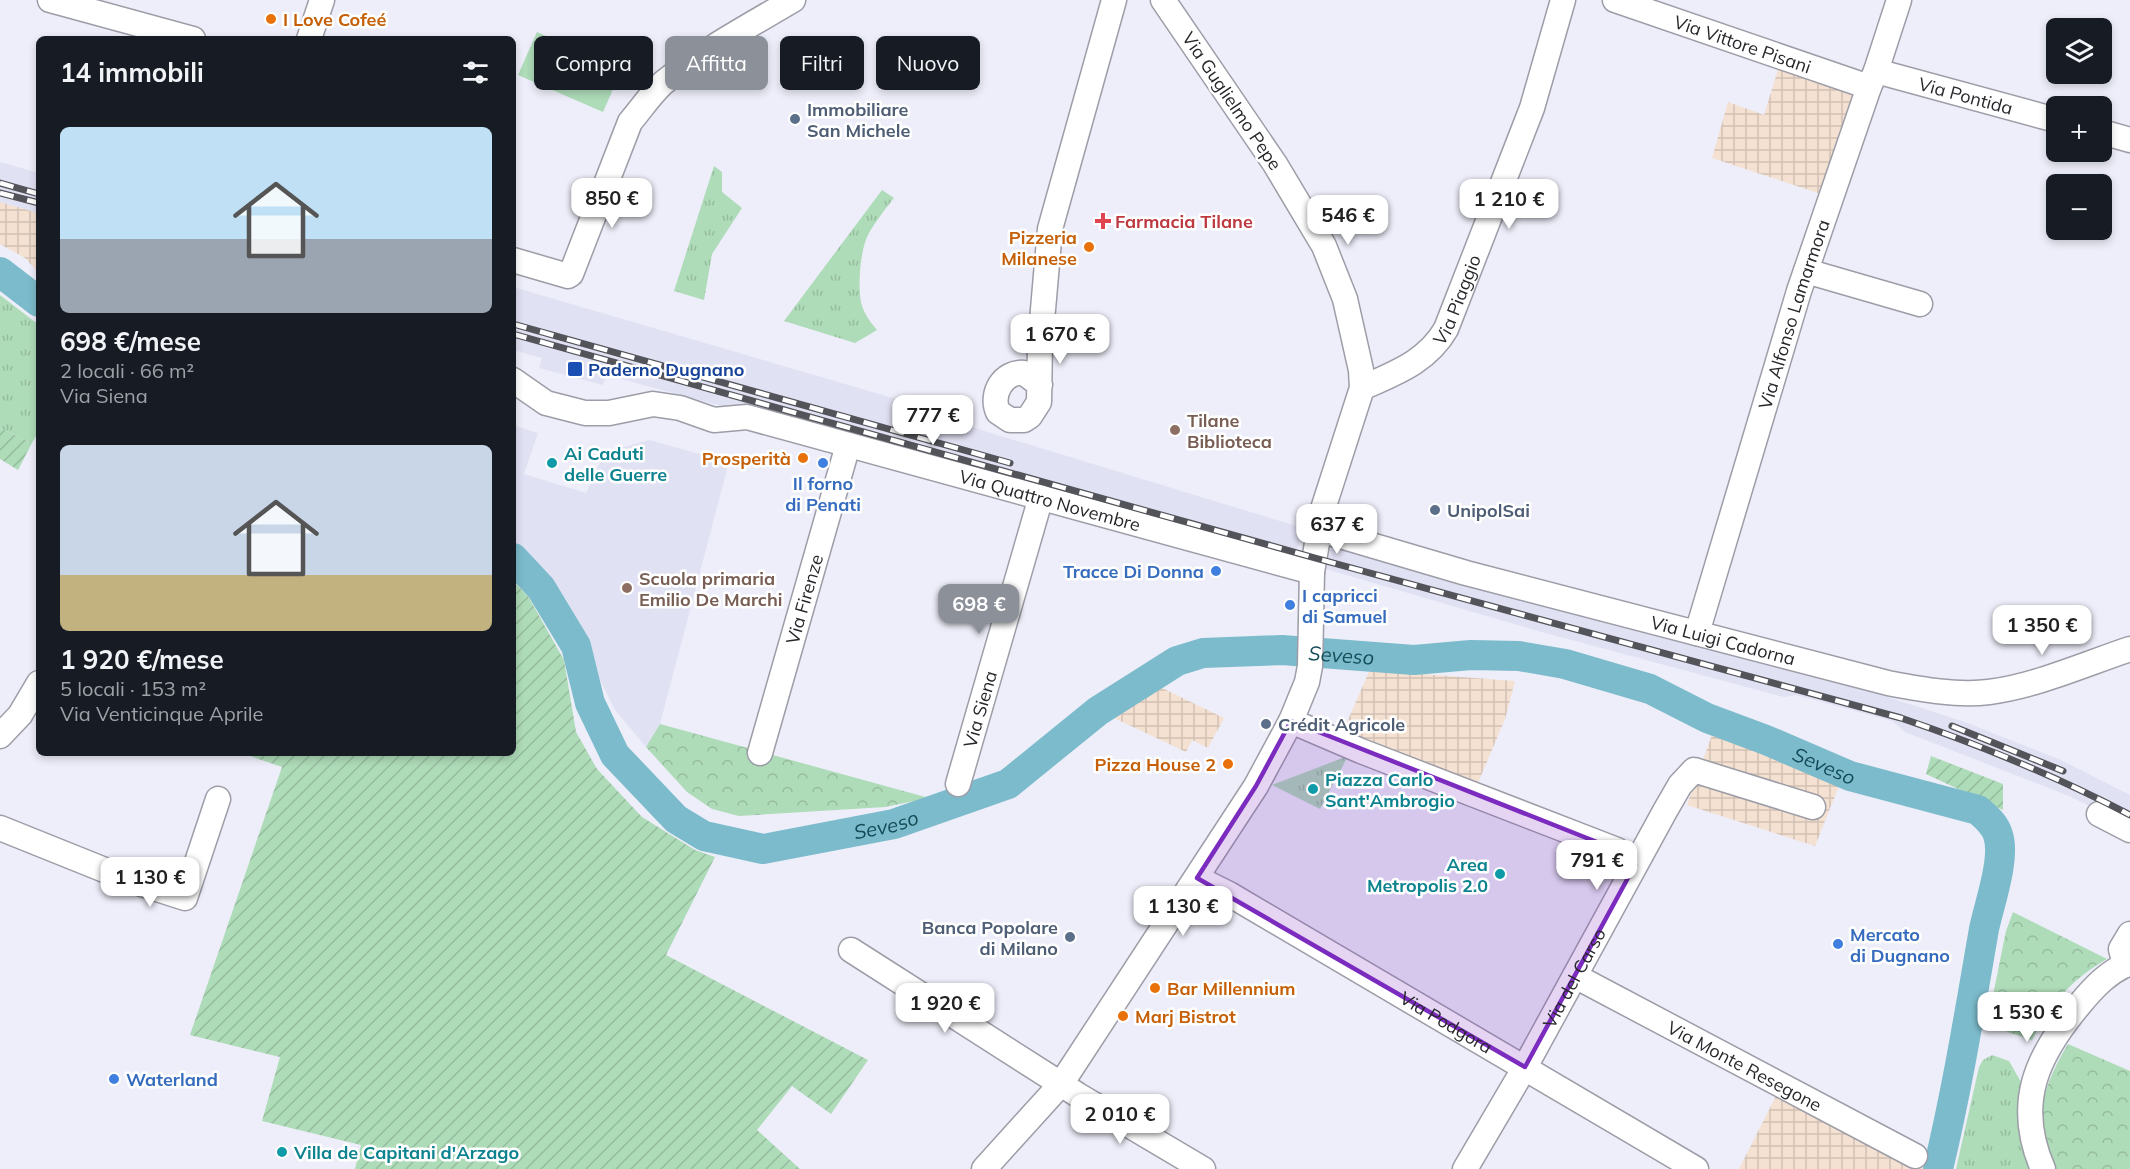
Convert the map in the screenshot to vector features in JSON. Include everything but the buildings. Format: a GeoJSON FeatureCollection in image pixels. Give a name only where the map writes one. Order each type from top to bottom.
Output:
{"type":"FeatureCollection","features":[{"type":"Feature","properties":{"kind":"street"},"geometry":{"type":"LineString","coordinates":[[50,0],[182,36]]}},
{"type":"Feature","properties":{"kind":"street"},"geometry":{"type":"LineString","coordinates":[[310,36],[322,0]]}},
{"type":"Feature","properties":{"kind":"street"},"geometry":{"type":"LineString","coordinates":[[516,261],[568,276],[573,273],[630,122],[663,84],[706,53],[793,0]]}},
{"type":"Feature","properties":{"kind":"street","name":"Via Piaggio"},"geometry":{"type":"LineString","coordinates":[[1362,388],[1419,360],[1434,347],[1446,329],[1529,119],[1562,0]]}},
{"type":"Feature","properties":{"kind":"street","name":"Via Vittore Pisani"},"geometry":{"type":"LineString","coordinates":[[1616,0],[1873,79]]}},
{"type":"Feature","properties":{"kind":"street","name":"Via Alfonso Lamarmora"},"geometry":{"type":"LineString","coordinates":[[1696,633],[1806,271],[1899,0]]}},
{"type":"Feature","properties":{"kind":"street"},"geometry":{"type":"LineString","coordinates":[[1030,378],[1028,364],[1040,344],[1050,229],[1115,1]]}},
{"type":"Feature","properties":{"kind":"street","name":"Via Guglielmo Pepe"},"geometry":{"type":"LineString","coordinates":[[984,1169],[1061,1084],[1256,786],[1291,721],[1307,682],[1310,666],[1312,572],[1323,510],[1362,388],[1361,370],[1345,299],[1324,246],[1275,164],[1166,2]]}},
{"type":"Feature","properties":{"kind":"street","name":"Via Pontida"},"geometry":{"type":"LineString","coordinates":[[1873,79],[2046,118]]}},
{"type":"Feature","properties":{"kind":"street"},"geometry":{"type":"LineString","coordinates":[[2112,135],[2130,140]]}},
{"type":"Feature","properties":{"kind":"street"},"geometry":{"type":"LineString","coordinates":[[1806,271],[1920,304]]}},
{"type":"Feature","properties":{"kind":"street","name":"Via Quattro Novembre"},"geometry":{"type":"LineString","coordinates":[[516,382],[546,403],[585,413],[605,414],[653,404],[668,406],[714,420],[747,417],[1312,572]]}},
{"type":"Feature","properties":{"kind":"street","name":"Via Firenze"},"geometry":{"type":"LineString","coordinates":[[760,753],[848,445]]}},
{"type":"Feature","properties":{"kind":"street","name":"Via Siena"},"geometry":{"type":"LineString","coordinates":[[958,784],[1041,497]]}},
{"type":"Feature","properties":{"kind":"street","name":"Via Luigi Cadorna"},"geometry":{"type":"LineString","coordinates":[[1320,530],[1466,573],[1888,683],[1957,692],[1987,692],[2015,687],[2130,649]]}},
{"type":"Feature","properties":{"kind":"street"},"geometry":{"type":"LineString","coordinates":[[0,736],[20,715],[36,688]]}},
{"type":"Feature","properties":{"kind":"street"},"geometry":{"type":"LineString","coordinates":[[1291,721],[1361,751],[1617,850],[1635,865]]}},
{"type":"Feature","properties":{"kind":"street","name":"Via del Carso"},"geometry":{"type":"LineString","coordinates":[[1465,1169],[1525,1067],[1670,802],[1680,785],[1694,770],[1812,807]]}},
{"type":"Feature","properties":{"kind":"street"},"geometry":{"type":"LineString","coordinates":[[0,828],[132,880],[185,898],[218,800]]}},
{"type":"Feature","properties":{"kind":"street"},"geometry":{"type":"LineString","coordinates":[[2099,814],[2130,830]]}},
{"type":"Feature","properties":{"kind":"street","name":"Via Podgora"},"geometry":{"type":"LineString","coordinates":[[1197,878],[1229,894],[1525,1067],[1667,1162],[1696,1169]]}},
{"type":"Feature","properties":{"kind":"street"},"geometry":{"type":"LineString","coordinates":[[2043,1169],[2032,1142],[2029,1123],[2031,1092],[2043,1058],[2058,1032],[2089,993],[2107,975],[2127,964],[2121,949],[2130,934]]}},
{"type":"Feature","properties":{"kind":"street"},"geometry":{"type":"LineString","coordinates":[[851,950],[1061,1084],[1203,1169]]}},
{"type":"Feature","properties":{"kind":"street","name":"Via Monte Resegone"},"geometry":{"type":"LineString","coordinates":[[1575,976],[1915,1156]]}},
{"type":"Feature","properties":{"kind":"highlighted area"},"geometry":{"type":"Polygon","coordinates":[[[1291,721],[1617,850],[1635,865],[1525,1067],[1197,878],[1256,786],[1291,721]]]}},
{"type":"Feature","properties":{"kind":"shaded area"},"geometry":{"type":"Polygon","coordinates":[[[1780,63],[1861,91],[1827,196],[1712,158],[1728,102],[1764,115],[1780,63]]]}},
{"type":"Feature","properties":{"kind":"shaded area"},"geometry":{"type":"Polygon","coordinates":[[[0,162],[36,172],[36,212],[0,202],[0,162]]]}},
{"type":"Feature","properties":{"kind":"shaded area"},"geometry":{"type":"Polygon","coordinates":[[[0,202],[36,212],[36,270],[25,258],[0,244],[0,202]]]}},
{"type":"Feature","properties":{"kind":"shaded area"},"geometry":{"type":"Polygon","coordinates":[[[516,288],[969,421],[968,426],[1303,528],[1294,560],[610,376],[606,376],[603,385],[539,368],[542,358],[516,351],[516,288]]]}},
{"type":"Feature","properties":{"kind":"shaded area","name":"Scuola primaria Emilio De Marchi"},"geometry":{"type":"Polygon","coordinates":[[[516,426],[538,433],[524,474],[586,493],[605,452],[649,440],[729,462],[660,724],[646,747],[615,710],[567,601],[547,574],[516,545],[516,426]]]}},
{"type":"Feature","properties":{"kind":"shaded area"},"geometry":{"type":"Polygon","coordinates":[[[1331,547],[1878,694],[1962,721],[2061,760],[2130,795],[2130,826],[2069,796],[1905,732],[1892,721],[1796,695],[1784,697],[1538,631],[1326,569],[1331,547]]]}},
{"type":"Feature","properties":{"kind":"shaded area"},"geometry":{"type":"Polygon","coordinates":[[[1371,667],[1395,672],[1515,681],[1505,719],[1475,790],[1341,736],[1371,667]]]}},
{"type":"Feature","properties":{"kind":"shaded area"},"geometry":{"type":"Polygon","coordinates":[[[1160,687],[1224,718],[1208,748],[1192,740],[1186,752],[1114,718],[1160,687]]]}},
{"type":"Feature","properties":{"kind":"shaded area"},"geometry":{"type":"Polygon","coordinates":[[[1713,732],[1839,786],[1815,846],[1687,805],[1713,732]]]}},
{"type":"Feature","properties":{"kind":"shaded area"},"geometry":{"type":"Polygon","coordinates":[[[1778,1092],[1924,1167],[1923,1169],[1739,1169],[1778,1092]]]}},
{"type":"Feature","properties":{"kind":"green space"},"geometry":{"type":"Polygon","coordinates":[[[534,39],[534,82],[518,75],[534,39]]]}},
{"type":"Feature","properties":{"kind":"green space"},"geometry":{"type":"Polygon","coordinates":[[[552,90],[613,90],[603,112],[552,90]]]}},
{"type":"Feature","properties":{"kind":"green space"},"geometry":{"type":"Polygon","coordinates":[[[714,166],[722,172],[722,192],[742,208],[712,254],[704,300],[674,291],[714,166]]]}},
{"type":"Feature","properties":{"kind":"green space"},"geometry":{"type":"Polygon","coordinates":[[[882,190],[894,198],[867,237],[861,262],[860,281],[862,306],[868,319],[877,330],[855,343],[784,321],[882,190]]]}},
{"type":"Feature","properties":{"kind":"green space"},"geometry":{"type":"Polygon","coordinates":[[[0,295],[36,323],[36,436],[32,443],[0,428],[0,295]]]}},
{"type":"Feature","properties":{"kind":"green space"},"geometry":{"type":"Polygon","coordinates":[[[0,428],[32,443],[18,470],[0,459],[0,428]]]}},
{"type":"Feature","properties":{"kind":"green space"},"geometry":{"type":"Polygon","coordinates":[[[516,584],[528,596],[564,660],[576,732],[597,769],[642,817],[695,850],[715,857],[666,955],[868,1060],[831,1114],[792,1086],[757,1130],[800,1169],[355,1169],[361,1145],[262,1121],[280,1057],[190,1035],[282,767],[250,756],[516,756],[516,584]]]}},
{"type":"Feature","properties":{"kind":"green space"},"geometry":{"type":"Polygon","coordinates":[[[660,724],[929,798],[885,807],[739,816],[712,809],[687,792],[646,747],[660,724]]]}},
{"type":"Feature","properties":{"kind":"green space"},"geometry":{"type":"Polygon","coordinates":[[[1348,756],[1320,809],[1272,785],[1348,756]]]}},
{"type":"Feature","properties":{"kind":"green space"},"geometry":{"type":"Polygon","coordinates":[[[1931,756],[2003,784],[2003,810],[1926,774],[1931,756]]]}},
{"type":"Feature","properties":{"kind":"green space"},"geometry":{"type":"Polygon","coordinates":[[[2013,912],[2107,959],[2083,975],[2063,994],[2046,1015],[2032,1040],[1987,1025],[2006,931],[2013,912]]]}},
{"type":"Feature","properties":{"kind":"green space"},"geometry":{"type":"Polygon","coordinates":[[[2068,1044],[2130,1071],[2130,1169],[2056,1169],[2050,1158],[2041,1126],[2043,1101],[2051,1077],[2068,1044]]]}},
{"type":"Feature","properties":{"kind":"green space"},"geometry":{"type":"Polygon","coordinates":[[[1992,1055],[2009,1061],[2021,1082],[2018,1126],[2032,1169],[1956,1169],[1979,1067],[1983,1060],[1992,1055]]]}},
{"type":"Feature","properties":{"kind":"waterway","name":"Seveso"},"geometry":{"type":"LineString","coordinates":[[0,272],[36,300]]}},
{"type":"Feature","properties":{"kind":"waterway","name":"Seveso"},"geometry":{"type":"LineString","coordinates":[[516,561],[541,588],[576,646],[590,703],[615,755],[676,819],[704,836],[763,849],[894,824],[1008,784],[1098,711],[1177,661],[1203,653],[1282,650],[1414,660],[1471,655],[1519,656],[1565,664],[1650,689],[1707,718],[1850,776],[1978,810],[1997,831],[2000,856],[1938,1169]]}},
{"type":"Feature","properties":{"kind":"railway"},"geometry":{"type":"LineString","coordinates":[[0,183],[36,193]]}},
{"type":"Feature","properties":{"kind":"railway"},"geometry":{"type":"LineString","coordinates":[[0,193],[36,202]]}},
{"type":"Feature","properties":{"kind":"railway"},"geometry":{"type":"LineString","coordinates":[[516,325],[1010,463]]}},
{"type":"Feature","properties":{"kind":"railway"},"geometry":{"type":"LineString","coordinates":[[516,335],[1315,558],[1901,718],[2017,762],[2130,815]]}},
{"type":"Feature","properties":{"kind":"railway"},"geometry":{"type":"LineString","coordinates":[[1952,726],[2063,771]]}},
{"type":"Feature","properties":{"kind":"place","name":"I Love Cofeé"},"geometry":{"type":"Point","coordinates":[271,19]}},
{"type":"Feature","properties":{"kind":"place","name":"Immobiliare San Michele"},"geometry":{"type":"Point","coordinates":[795,119]}},
{"type":"Feature","properties":{"kind":"place","name":"Farmacia Tilane"},"geometry":{"type":"Point","coordinates":[1103,221]}},
{"type":"Feature","properties":{"kind":"place","name":"Pizzeria Milanese"},"geometry":{"type":"Point","coordinates":[1089,247]}},
{"type":"Feature","properties":{"kind":"place","name":"Paderno Dugnano"},"geometry":{"type":"Point","coordinates":[575,369]}},
{"type":"Feature","properties":{"kind":"place","name":"Tilane Biblioteca"},"geometry":{"type":"Point","coordinates":[1175,430]}},
{"type":"Feature","properties":{"kind":"place","name":"Prosperità"},"geometry":{"type":"Point","coordinates":[803,458]}},
{"type":"Feature","properties":{"kind":"place","name":"Ai Caduti delle Guerre"},"geometry":{"type":"Point","coordinates":[552,463]}},
{"type":"Feature","properties":{"kind":"place","name":"Il forno di Penati"},"geometry":{"type":"Point","coordinates":[823,463]}},
{"type":"Feature","properties":{"kind":"place","name":"UnipolSai"},"geometry":{"type":"Point","coordinates":[1435,510]}},
{"type":"Feature","properties":{"kind":"place","name":"Tracce Di Donna"},"geometry":{"type":"Point","coordinates":[1216,571]}},
{"type":"Feature","properties":{"kind":"place","name":"Scuola primaria Emilio De Marchi"},"geometry":{"type":"Point","coordinates":[627,588]}},
{"type":"Feature","properties":{"kind":"place","name":"I capricci di Samuel"},"geometry":{"type":"Point","coordinates":[1290,605]}},
{"type":"Feature","properties":{"kind":"place","name":"Crédit Agricole"},"geometry":{"type":"Point","coordinates":[1266,724]}},
{"type":"Feature","properties":{"kind":"place","name":"Pizza House 2"},"geometry":{"type":"Point","coordinates":[1228,764]}},
{"type":"Feature","properties":{"kind":"place","name":"Piazza Carlo Sant'Ambrogio"},"geometry":{"type":"Point","coordinates":[1313,789]}},
{"type":"Feature","properties":{"kind":"place","name":"Area Metropolis 2.0"},"geometry":{"type":"Point","coordinates":[1500,874]}},
{"type":"Feature","properties":{"kind":"place","name":"Banca Popolare di Milano"},"geometry":{"type":"Point","coordinates":[1070,937]}},
{"type":"Feature","properties":{"kind":"place","name":"Mercato di Dugnano"},"geometry":{"type":"Point","coordinates":[1838,944]}},
{"type":"Feature","properties":{"kind":"place","name":"Bar Millennium"},"geometry":{"type":"Point","coordinates":[1155,988]}},
{"type":"Feature","properties":{"kind":"place","name":"Marj Bistrot"},"geometry":{"type":"Point","coordinates":[1123,1016]}},
{"type":"Feature","properties":{"kind":"place","name":"Waterland"},"geometry":{"type":"Point","coordinates":[114,1079]}},
{"type":"Feature","properties":{"kind":"place","name":"Villa de Capitani d'Arzago"},"geometry":{"type":"Point","coordinates":[282,1152]}}]}
